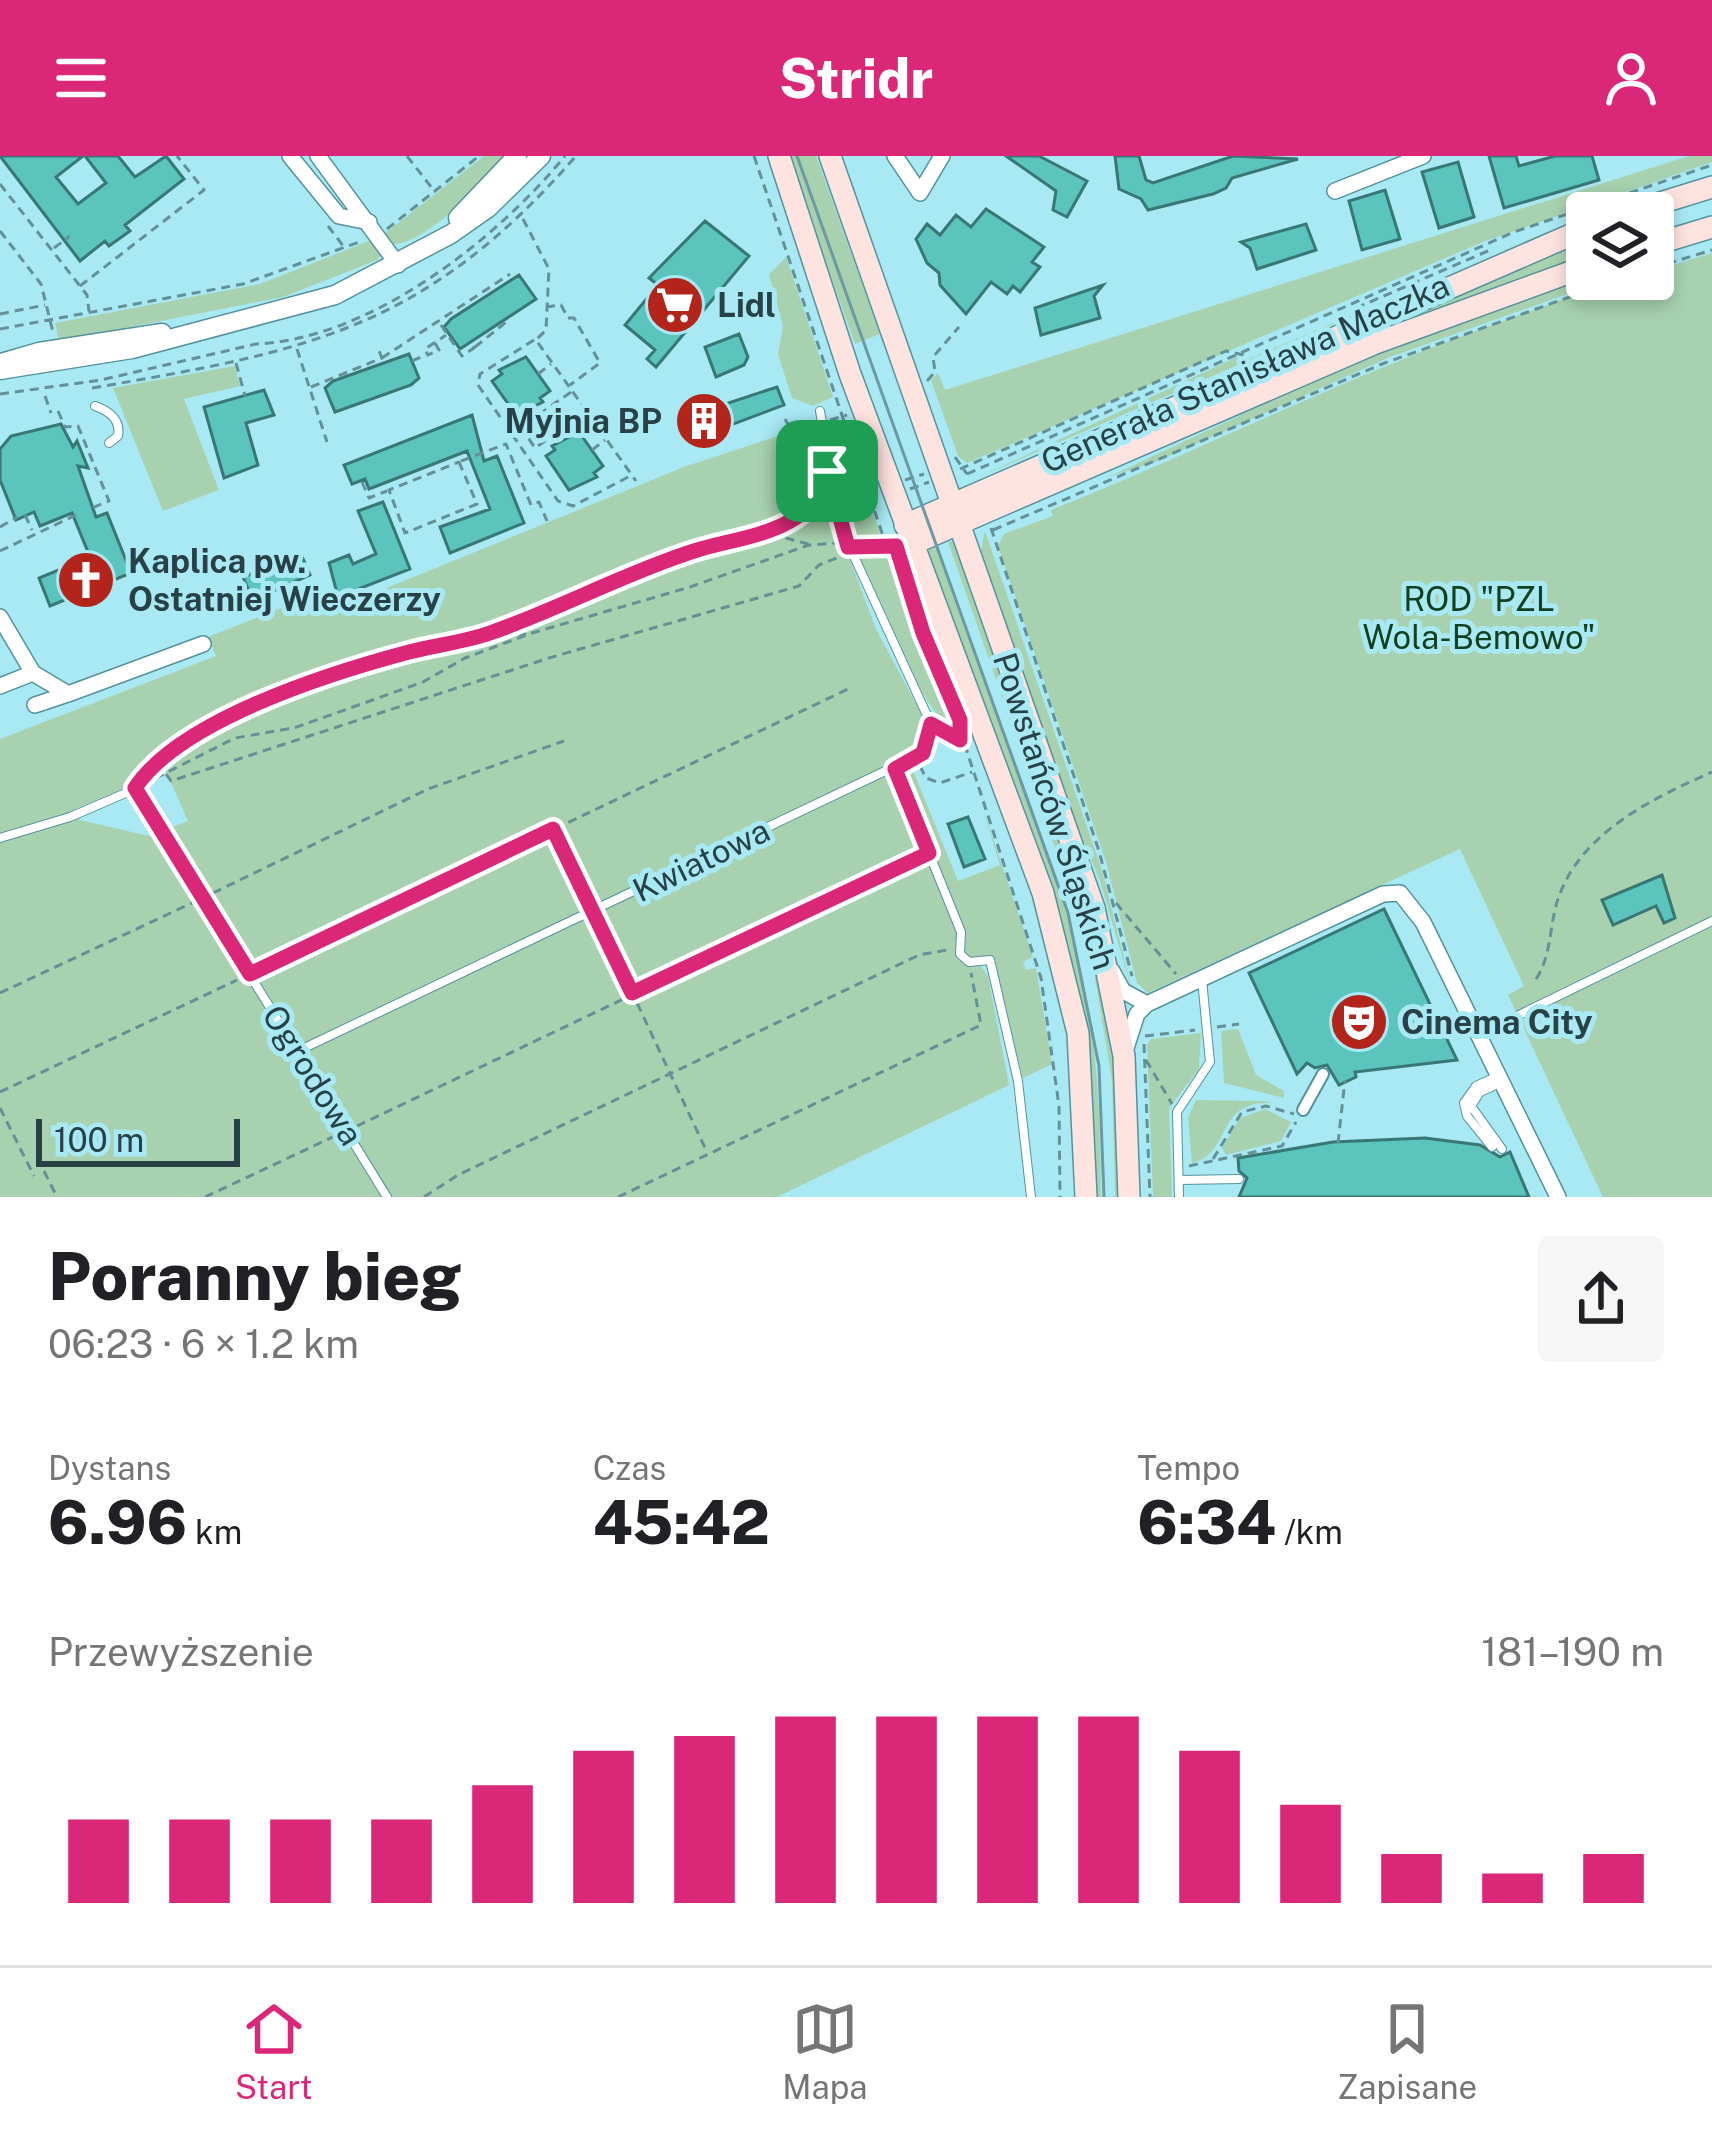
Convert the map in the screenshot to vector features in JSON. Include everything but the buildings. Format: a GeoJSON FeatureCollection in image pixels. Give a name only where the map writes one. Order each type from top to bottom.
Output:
{"type":"FeatureCollection","features":[{"type":"Feature","properties":{"kind":"main road","name":"Powstańców Śląskich"},"geometry":{"type":"LineString","coordinates":[[779,156],[901,541],[992,749],[1060,951],[1083,1076],[1086,1197]]}},
{"type":"Feature","properties":{"kind":"main road","name":"Powstańców Śląskich"},"geometry":{"type":"LineString","coordinates":[[830,156],[1084,877],[1134,1058],[1130,1197]]}},
{"type":"Feature","properties":{"kind":"main road"},"geometry":{"type":"LineString","coordinates":[[1674,199],[1712,187]]}},
{"type":"Feature","properties":{"kind":"main road"},"geometry":{"type":"LineString","coordinates":[[1674,239],[1712,227]]}},
{"type":"Feature","properties":{"kind":"main road","name":"Generała Stanisława Maczka"},"geometry":{"type":"LineString","coordinates":[[901,541],[1566,238]]}},
{"type":"Feature","properties":{"kind":"main road","name":"Generała Stanisława Maczka"},"geometry":{"type":"LineString","coordinates":[[954,515],[1388,338],[1566,274]]}},
{"type":"Feature","properties":{"kind":"street"},"geometry":{"type":"LineString","coordinates":[[290,156],[339,216],[374,228]]}},
{"type":"Feature","properties":{"kind":"street"},"geometry":{"type":"LineString","coordinates":[[318,156],[398,265]]}},
{"type":"Feature","properties":{"kind":"street"},"geometry":{"type":"LineString","coordinates":[[398,265],[457,219],[517,156]]}},
{"type":"Feature","properties":{"kind":"street"},"geometry":{"type":"LineString","coordinates":[[0,367],[138,334],[191,332],[297,308],[398,265],[488,208],[541,156]]}},
{"type":"Feature","properties":{"kind":"street"},"geometry":{"type":"LineString","coordinates":[[895,156],[920,194],[942,156]]}},
{"type":"Feature","properties":{"kind":"street"},"geometry":{"type":"LineString","coordinates":[[1335,191],[1423,156]]}},
{"type":"Feature","properties":{"kind":"street"},"geometry":{"type":"LineString","coordinates":[[0,617],[33,673],[68,694]]}},
{"type":"Feature","properties":{"kind":"street"},"geometry":{"type":"LineString","coordinates":[[35,705],[203,644]]}},
{"type":"Feature","properties":{"kind":"street"},"geometry":{"type":"LineString","coordinates":[[0,686],[33,673]]}},
{"type":"Feature","properties":{"kind":"street"},"geometry":{"type":"LineString","coordinates":[[1134,1058],[1137,1015],[1147,1004],[1382,894],[1400,893],[1424,922],[1558,1197]]}},
{"type":"Feature","properties":{"kind":"street"},"geometry":{"type":"LineString","coordinates":[[1109,965],[1123,991],[1147,1004]]}},
{"type":"Feature","properties":{"kind":"street"},"geometry":{"type":"LineString","coordinates":[[1301,1113],[1323,1073]]}},
{"type":"Feature","properties":{"kind":"lane"},"geometry":{"type":"LineString","coordinates":[[95,406],[112,414],[118,427],[118,436],[109,443]]}},
{"type":"Feature","properties":{"kind":"lane"},"geometry":{"type":"LineString","coordinates":[[820,411],[828,434],[827,471],[850,549],[931,724],[913,760]]}},
{"type":"Feature","properties":{"kind":"lane","name":"Kwiatowa"},"geometry":{"type":"LineString","coordinates":[[298,1051],[913,760]]}},
{"type":"Feature","properties":{"kind":"lane"},"geometry":{"type":"LineString","coordinates":[[895,769],[961,932],[960,954],[969,962],[989,960],[1018,1081],[1031,1197]]}},
{"type":"Feature","properties":{"kind":"lane"},"geometry":{"type":"LineString","coordinates":[[0,838],[70,817],[135,788]]}},
{"type":"Feature","properties":{"kind":"lane","name":"Ogrodowa"},"geometry":{"type":"LineString","coordinates":[[135,788],[387,1197]]}},
{"type":"Feature","properties":{"kind":"lane"},"geometry":{"type":"LineString","coordinates":[[1480,1034],[1712,921]]}},
{"type":"Feature","properties":{"kind":"lane"},"geometry":{"type":"LineString","coordinates":[[1179,1197],[1177,1112],[1207,1071],[1202,980]]}},
{"type":"Feature","properties":{"kind":"lane"},"geometry":{"type":"LineString","coordinates":[[1497,1148],[1467,1116],[1464,1103],[1476,1086],[1501,1078]]}},
{"type":"Feature","properties":{"kind":"lane"},"geometry":{"type":"LineString","coordinates":[[1179,1180],[1239,1178]]}},
{"type":"Feature","properties":{"kind":"path"},"geometry":{"type":"LineString","coordinates":[[80,286],[204,190],[177,156]]}},
{"type":"Feature","properties":{"kind":"path"},"geometry":{"type":"LineString","coordinates":[[407,156],[436,194]]}},
{"type":"Feature","properties":{"kind":"path"},"geometry":{"type":"LineString","coordinates":[[0,329],[261,280],[436,194],[479,156]]}},
{"type":"Feature","properties":{"kind":"path"},"geometry":{"type":"LineString","coordinates":[[754,156],[901,541]]}},
{"type":"Feature","properties":{"kind":"path"},"geometry":{"type":"LineString","coordinates":[[967,474],[1514,232],[1712,165]]}},
{"type":"Feature","properties":{"kind":"path"},"geometry":{"type":"LineString","coordinates":[[0,184],[80,286],[89,312]]}},
{"type":"Feature","properties":{"kind":"path"},"geometry":{"type":"LineString","coordinates":[[522,217],[549,269],[546,332],[480,374],[478,386],[558,501],[573,506],[634,478],[536,340]]}},
{"type":"Feature","properties":{"kind":"path"},"geometry":{"type":"LineString","coordinates":[[991,795],[973,744],[949,714],[932,672],[885,494],[1226,351],[1246,357],[1566,221]]}},
{"type":"Feature","properties":{"kind":"path"},"geometry":{"type":"LineString","coordinates":[[0,231],[39,279],[64,392]]}},
{"type":"Feature","properties":{"kind":"path"},"geometry":{"type":"LineString","coordinates":[[52,250],[70,236]]}},
{"type":"Feature","properties":{"kind":"path"},"geometry":{"type":"LineString","coordinates":[[1674,262],[1712,250]]}},
{"type":"Feature","properties":{"kind":"path"},"geometry":{"type":"LineString","coordinates":[[309,388],[382,358],[509,274]]}},
{"type":"Feature","properties":{"kind":"path"},"geometry":{"type":"LineString","coordinates":[[992,530],[1382,364],[1566,299]]}},
{"type":"Feature","properties":{"kind":"path"},"geometry":{"type":"LineString","coordinates":[[0,314],[47,305]]}},
{"type":"Feature","properties":{"kind":"path"},"geometry":{"type":"LineString","coordinates":[[546,307],[561,305],[601,363],[520,428],[535,448],[587,412]]}},
{"type":"Feature","properties":{"kind":"path"},"geometry":{"type":"LineString","coordinates":[[440,323],[462,356],[510,319]]}},
{"type":"Feature","properties":{"kind":"path"},"geometry":{"type":"LineString","coordinates":[[926,382],[934,375],[933,357],[959,328]]}},
{"type":"Feature","properties":{"kind":"path"},"geometry":{"type":"LineString","coordinates":[[412,361],[428,355],[425,350],[447,334]]}},
{"type":"Feature","properties":{"kind":"path"},"geometry":{"type":"LineString","coordinates":[[470,341],[474,348]]}},
{"type":"Feature","properties":{"kind":"path"},"geometry":{"type":"LineString","coordinates":[[377,346],[382,358]]}},
{"type":"Feature","properties":{"kind":"path"},"geometry":{"type":"LineString","coordinates":[[297,347],[327,442]]}},
{"type":"Feature","properties":{"kind":"path"},"geometry":{"type":"LineString","coordinates":[[133,381],[136,359]]}},
{"type":"Feature","properties":{"kind":"path"},"geometry":{"type":"LineString","coordinates":[[236,362],[245,396]]}},
{"type":"Feature","properties":{"kind":"path"},"geometry":{"type":"LineString","coordinates":[[538,374],[552,363]]}},
{"type":"Feature","properties":{"kind":"path"},"geometry":{"type":"LineString","coordinates":[[0,394],[40,387]]}},
{"type":"Feature","properties":{"kind":"path"},"geometry":{"type":"LineString","coordinates":[[45,395],[65,428],[78,426],[109,501],[92,508]]}},
{"type":"Feature","properties":{"kind":"path"},"geometry":{"type":"LineString","coordinates":[[592,450],[606,439]]}},
{"type":"Feature","properties":{"kind":"path"},"geometry":{"type":"LineString","coordinates":[[362,482],[369,498],[506,444],[531,505],[539,502],[547,521]]}},
{"type":"Feature","properties":{"kind":"path"},"geometry":{"type":"LineString","coordinates":[[389,490],[405,533],[441,519],[476,504],[459,462]]}},
{"type":"Feature","properties":{"kind":"path"},"geometry":{"type":"LineString","coordinates":[[135,788],[158,757],[227,718],[402,654],[486,635],[694,551],[767,533],[814,502],[827,471]]}},
{"type":"Feature","properties":{"kind":"path"},"geometry":{"type":"LineString","coordinates":[[0,551],[76,514]]}},
{"type":"Feature","properties":{"kind":"path"},"geometry":{"type":"LineString","coordinates":[[25,515],[33,533]]}},
{"type":"Feature","properties":{"kind":"path"},"geometry":{"type":"LineString","coordinates":[[0,518],[2,526],[17,517]]}},
{"type":"Feature","properties":{"kind":"path"},"geometry":{"type":"LineString","coordinates":[[767,533],[850,549],[901,541]]}},
{"type":"Feature","properties":{"kind":"path"},"geometry":{"type":"LineString","coordinates":[[0,540],[5,545]]}},
{"type":"Feature","properties":{"kind":"path"},"geometry":{"type":"LineString","coordinates":[[135,788],[235,738],[295,728],[423,682],[465,658],[532,633],[690,587],[809,544]]}},
{"type":"Feature","properties":{"kind":"path"},"geometry":{"type":"LineString","coordinates":[[166,774],[171,781],[342,724],[799,586],[819,565],[850,549]]}},
{"type":"Feature","properties":{"kind":"path"},"geometry":{"type":"LineString","coordinates":[[486,635],[532,633]]}},
{"type":"Feature","properties":{"kind":"path"},"geometry":{"type":"LineString","coordinates":[[0,1092],[848,688]]}},
{"type":"Feature","properties":{"kind":"path"},"geometry":{"type":"LineString","coordinates":[[338,712],[342,724]]}},
{"type":"Feature","properties":{"kind":"path"},"geometry":{"type":"LineString","coordinates":[[931,724],[960,740]]}},
{"type":"Feature","properties":{"kind":"path"},"geometry":{"type":"LineString","coordinates":[[960,726],[960,740],[1041,978],[1059,1106],[1060,1197]]}},
{"type":"Feature","properties":{"kind":"path"},"geometry":{"type":"LineString","coordinates":[[0,993],[428,789],[564,741]]}},
{"type":"Feature","properties":{"kind":"path"},"geometry":{"type":"LineString","coordinates":[[913,760],[932,782],[972,772]]}},
{"type":"Feature","properties":{"kind":"path"},"geometry":{"type":"LineString","coordinates":[[1536,979],[1544,967],[1558,898],[1573,869],[1641,803],[1712,772]]}},
{"type":"Feature","properties":{"kind":"path"},"geometry":{"type":"LineString","coordinates":[[553,829],[708,1154]]}},
{"type":"Feature","properties":{"kind":"path"},"geometry":{"type":"LineString","coordinates":[[206,1197],[929,853]]}},
{"type":"Feature","properties":{"kind":"path"},"geometry":{"type":"LineString","coordinates":[[1114,901],[1181,980]]}},
{"type":"Feature","properties":{"kind":"path"},"geometry":{"type":"LineString","coordinates":[[424,1197],[458,1175],[919,956],[960,954]]}},
{"type":"Feature","properties":{"kind":"path"},"geometry":{"type":"LineString","coordinates":[[618,1197],[981,1025],[969,962]]}},
{"type":"Feature","properties":{"kind":"path"},"geometry":{"type":"LineString","coordinates":[[1049,974],[1053,997]]}},
{"type":"Feature","properties":{"kind":"path"},"geometry":{"type":"LineString","coordinates":[[1143,1036],[1239,1024]]}},
{"type":"Feature","properties":{"kind":"path"},"geometry":{"type":"LineString","coordinates":[[1134,1058],[1177,1112]]}},
{"type":"Feature","properties":{"kind":"path"},"geometry":{"type":"LineString","coordinates":[[1338,1143],[1345,1080]]}},
{"type":"Feature","properties":{"kind":"path"},"geometry":{"type":"LineString","coordinates":[[1068,1107],[1070,1197]]}},
{"type":"Feature","properties":{"kind":"path"},"geometry":{"type":"LineString","coordinates":[[1187,1166],[1212,1161],[1282,1146],[1301,1113],[1252,1107],[1233,1121],[1212,1161]]}},
{"type":"Feature","properties":{"kind":"path"},"geometry":{"type":"LineString","coordinates":[[0,1108],[34,1176]]}},
{"type":"Feature","properties":{"kind":"path"},"geometry":{"type":"LineString","coordinates":[[44,1171],[57,1197]]}},
{"type":"Feature","properties":{"kind":"green space"},"geometry":{"type":"Polygon","coordinates":[[[484,156],[509,156],[422,234],[393,244],[384,234],[484,156]]]}},
{"type":"Feature","properties":{"kind":"green space"},"geometry":{"type":"Polygon","coordinates":[[[788,156],[816,156],[880,334],[855,344],[788,156]]]}},
{"type":"Feature","properties":{"kind":"green space"},"geometry":{"type":"Polygon","coordinates":[[[1689,156],[1712,156],[1712,162],[1626,192],[1575,192],[1689,156]]]}},
{"type":"Feature","properties":{"kind":"green space"},"geometry":{"type":"Polygon","coordinates":[[[1566,195],[1566,213],[1483,242],[967,463],[958,456],[931,380],[938,373],[945,390],[1566,195]]]}},
{"type":"Feature","properties":{"kind":"green space"},"geometry":{"type":"Polygon","coordinates":[[[1566,224],[979,477],[1237,357],[1246,360],[1566,224]]]}},
{"type":"Feature","properties":{"kind":"green space"},"geometry":{"type":"Polygon","coordinates":[[[374,239],[381,255],[377,260],[283,297],[59,341],[55,323],[260,284],[374,239]]]}},
{"type":"Feature","properties":{"kind":"green space"},"geometry":{"type":"Polygon","coordinates":[[[1566,246],[1566,264],[1420,316],[1086,463],[1409,311],[1566,246]]]}},
{"type":"Feature","properties":{"kind":"green space","name":"ROD \"PZL Wola-Bemowo\""},"geometry":{"type":"Polygon","coordinates":[[[1712,253],[1712,1197],[1603,1197],[1508,995],[1524,986],[1460,849],[1148,993],[1137,983],[1106,862],[998,546],[1004,534],[1053,516],[1051,510],[1395,362],[1566,298],[1674,300],[1674,265],[1712,253]]]}},
{"type":"Feature","properties":{"kind":"green space"},"geometry":{"type":"Polygon","coordinates":[[[786,257],[833,397],[813,406],[792,398],[778,354],[783,326],[769,275],[786,257]]]}},
{"type":"Feature","properties":{"kind":"green space"},"geometry":{"type":"Polygon","coordinates":[[[1566,284],[1566,295],[1390,357],[1158,461],[1108,477],[1357,361],[1566,284]]]}},
{"type":"Feature","properties":{"kind":"green space"},"geometry":{"type":"Polygon","coordinates":[[[235,366],[240,386],[184,399],[219,490],[163,511],[113,388],[235,366]]]}},
{"type":"Feature","properties":{"kind":"green space"},"geometry":{"type":"Polygon","coordinates":[[[841,420],[926,665],[956,734],[913,677],[848,533],[833,447],[841,420]]]}},
{"type":"Feature","properties":{"kind":"green space"},"geometry":{"type":"Polygon","coordinates":[[[787,433],[803,433],[876,629],[922,715],[921,749],[908,758],[958,881],[1000,865],[981,803],[1033,957],[1023,962],[1026,970],[1036,968],[1052,1064],[1023,1078],[992,955],[975,959],[988,976],[1009,1085],[777,1197],[0,1197],[0,739],[216,656],[208,637],[326,590],[335,609],[684,467],[787,433]],[[145,767],[121,790],[75,809],[80,820],[149,836],[188,821],[165,769],[145,767]]]}},
{"type":"Feature","properties":{"kind":"green space"},"geometry":{"type":"Polygon","coordinates":[[[985,531],[1102,870],[1133,994],[1100,881],[1060,785],[981,550],[985,531]]]}},
{"type":"Feature","properties":{"kind":"green space"},"geometry":{"type":"Polygon","coordinates":[[[954,541],[1081,891],[1111,1017],[1122,1197],[1115,1197],[1112,1080],[1090,948],[948,542],[954,541]]]}},
{"type":"Feature","properties":{"kind":"green space"},"geometry":{"type":"Polygon","coordinates":[[[936,546],[1032,809],[1081,970],[1095,1055],[1101,1197],[1094,1197],[1088,1051],[1074,971],[1041,854],[929,570],[926,552],[936,546]]]}},
{"type":"Feature","properties":{"kind":"green space"},"geometry":{"type":"Polygon","coordinates":[[[1238,1029],[1256,1075],[1284,1091],[1284,1098],[1224,1083],[1221,1031],[1238,1029]]]}},
{"type":"Feature","properties":{"kind":"green space"},"geometry":{"type":"Polygon","coordinates":[[[1201,1033],[1199,1069],[1169,1108],[1172,1197],[1153,1197],[1147,1045],[1151,1039],[1201,1033]]]}},
{"type":"Feature","properties":{"kind":"green space"},"geometry":{"type":"Polygon","coordinates":[[[1196,1100],[1271,1103],[1241,1110],[1205,1158],[1192,1163],[1188,1118],[1196,1100]]]}},
{"type":"Feature","properties":{"kind":"green space"},"geometry":{"type":"Polygon","coordinates":[[[1265,1109],[1291,1122],[1281,1141],[1226,1155],[1222,1148],[1240,1118],[1265,1109]]]}},
{"type":"Feature","properties":{"kind":"tram line"},"geometry":{"type":"LineString","coordinates":[[797,156],[1068,913],[1099,1066],[1104,1197]]}},
{"type":"Feature","properties":{"kind":"place","name":"Lidl"},"geometry":{"type":"Point","coordinates":[675,305]}},
{"type":"Feature","properties":{"kind":"place","name":"Myjnia BP"},"geometry":{"type":"Point","coordinates":[704,421]}},
{"type":"Feature","properties":{"kind":"place","name":"Kaplica pw. Ostatniej Wieczerzy"},"geometry":{"type":"Point","coordinates":[86,580]}},
{"type":"Feature","properties":{"kind":"place","name":"Cinema City"},"geometry":{"type":"Point","coordinates":[1359,1022]}},
{"type":"Feature","properties":{"kind":"route"},"geometry":{"type":"LineString","coordinates":[[827,471],[848,547],[896,546],[923,633],[960,720],[960,740],[931,724],[923,753],[895,769],[929,853],[632,993],[553,829],[250,974],[135,788],[158,757],[178,742],[265,702],[402,654],[486,635],[694,551],[762,536],[814,502],[827,471]]}}]}
